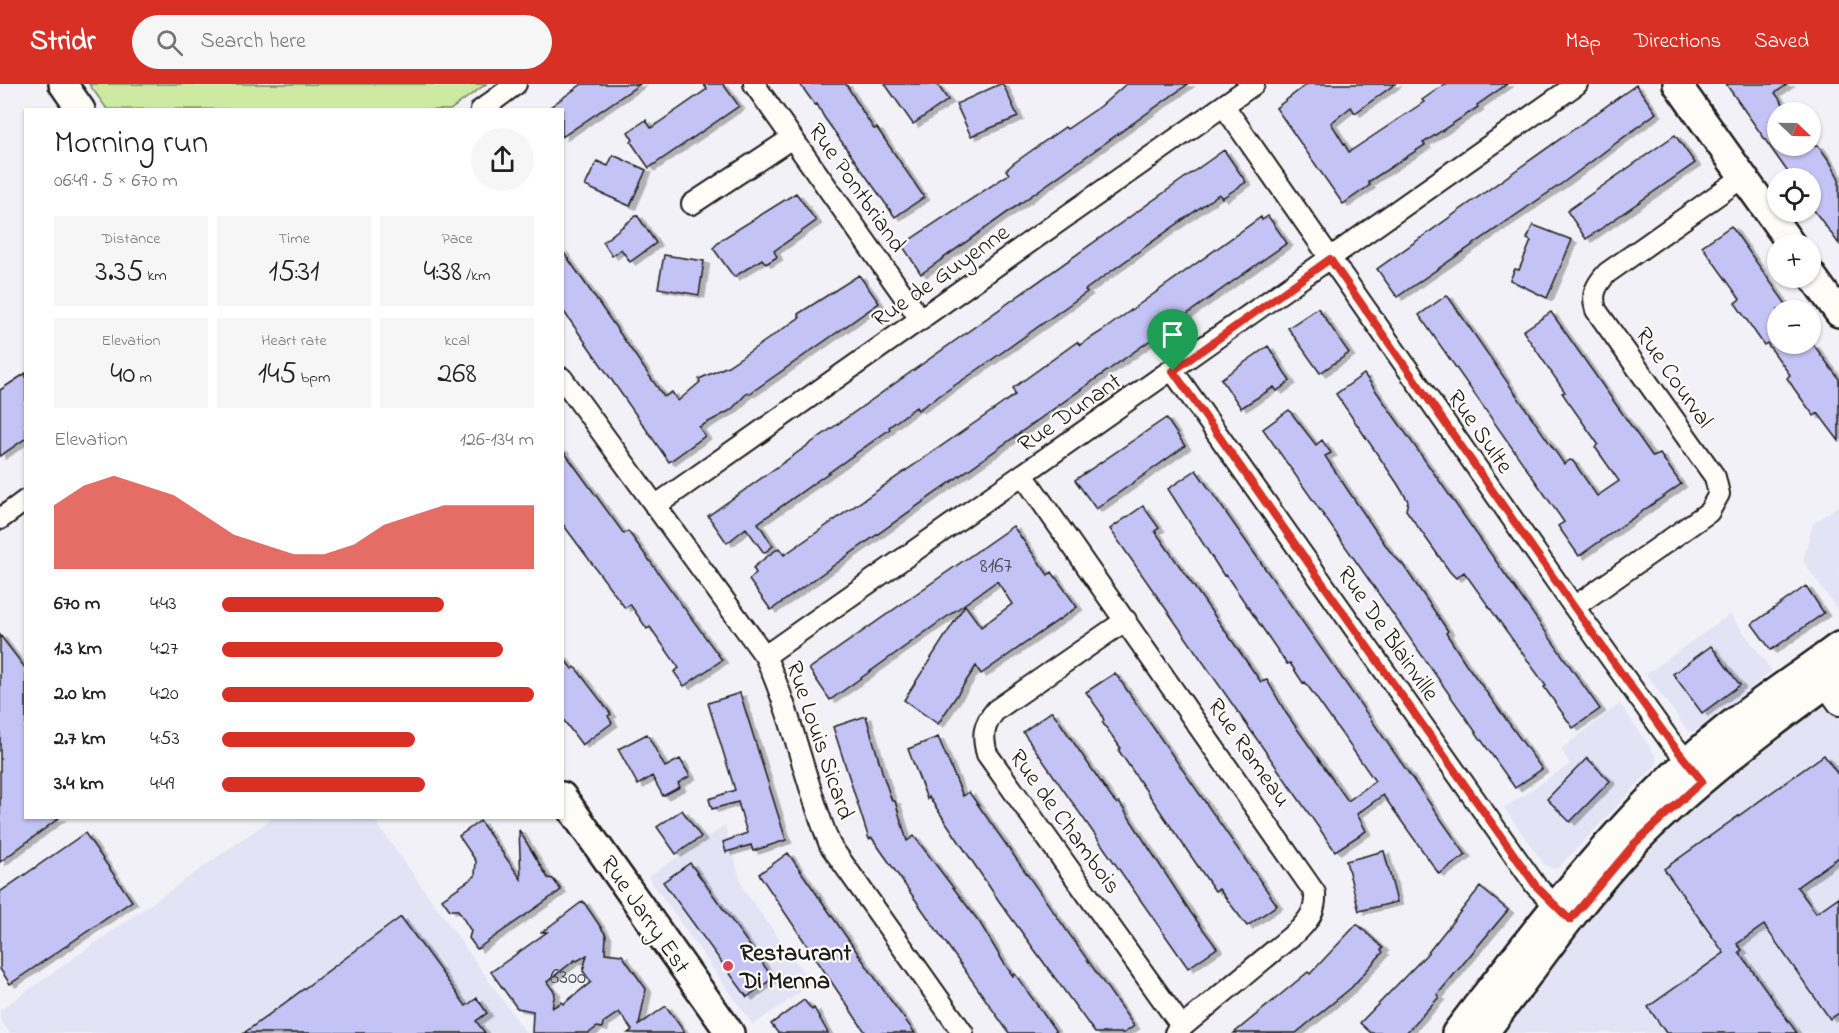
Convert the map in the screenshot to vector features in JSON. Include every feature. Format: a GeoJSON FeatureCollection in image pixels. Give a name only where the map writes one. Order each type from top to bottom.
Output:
{"type":"FeatureCollection","features":[{"type":"Feature","properties":{"kind":"main road"},"geometry":{"type":"LineString","coordinates":[[63,84],[80,108]]}},
{"type":"Feature","properties":{"kind":"main road"},"geometry":{"type":"LineString","coordinates":[[1677,84],[1784,234]]}},
{"type":"Feature","properties":{"kind":"main road"},"geometry":{"type":"LineString","coordinates":[[1821,288],[1839,313]]}},
{"type":"Feature","properties":{"kind":"main road"},"geometry":{"type":"LineString","coordinates":[[1456,1033],[1562,912],[1634,844],[1695,771],[1828,683],[1839,646]]}},
{"type":"Feature","properties":{"kind":"main road","name":"Rue Jarry Est"},"geometry":{"type":"LineString","coordinates":[[564,799],[730,1033]]}},
{"type":"Feature","properties":{"kind":"main road"},"geometry":{"type":"LineString","coordinates":[[1484,1033],[1562,912]]}},
{"type":"Feature","properties":{"kind":"street"},"geometry":{"type":"LineString","coordinates":[[484,108],[516,84]]}},
{"type":"Feature","properties":{"kind":"street","name":"Rue Pontbriand"},"geometry":{"type":"LineString","coordinates":[[754,84],[921,320]]}},
{"type":"Feature","properties":{"kind":"street","name":"Rue de Guyenne"},"geometry":{"type":"LineString","coordinates":[[655,506],[1254,84]]}},
{"type":"Feature","properties":{"kind":"street","name":"Rue Dunant"},"geometry":{"type":"LineString","coordinates":[[765,656],[1173,371],[1577,84]]}},
{"type":"Feature","properties":{"kind":"street","name":"Rue Sulte"},"geometry":{"type":"LineString","coordinates":[[1224,106],[1574,607],[1670,741],[1695,771]]}},
{"type":"Feature","properties":{"kind":"street"},"geometry":{"type":"LineString","coordinates":[[692,204],[792,138]]}},
{"type":"Feature","properties":{"kind":"street","name":"Rue Courval"},"geometry":{"type":"LineString","coordinates":[[1574,607],[1709,512],[1719,494],[1715,477],[1596,310],[1593,300],[1595,290],[1607,273],[1743,177]]}},
{"type":"Feature","properties":{"kind":"street","name":"Rue De Blainville"},"geometry":{"type":"LineString","coordinates":[[1173,371],[1536,886],[1562,912]]}},
{"type":"Feature","properties":{"kind":"street","name":"Rue Louis Sicard"},"geometry":{"type":"LineString","coordinates":[[564,381],[765,656],[778,685],[817,814],[830,845],[963,1033]]}},
{"type":"Feature","properties":{"kind":"street","name":"Rue Rameau"},"geometry":{"type":"LineString","coordinates":[[1023,475],[1315,893],[1316,905],[1311,918],[1178,1030]]}},
{"type":"Feature","properties":{"kind":"street"},"geometry":{"type":"LineString","coordinates":[[0,519],[24,501]]}},
{"type":"Feature","properties":{"kind":"street","name":"Rue de Chambois"},"geometry":{"type":"LineString","coordinates":[[1126,620],[996,711],[983,730],[983,742],[987,754],[1178,1030]]}},
{"type":"Feature","properties":{"kind":"shaded area"},"geometry":{"type":"Polygon","coordinates":[[[1839,505],[1839,612],[1803,561],[1813,524],[1839,505]]]}},
{"type":"Feature","properties":{"kind":"shaded area"},"geometry":{"type":"Polygon","coordinates":[[[1730,614],[1772,671],[1695,731],[1688,731],[1646,674],[1730,614]]]}},
{"type":"Feature","properties":{"kind":"shaded area"},"geometry":{"type":"Polygon","coordinates":[[[1839,691],[1839,1033],[1494,1033],[1596,905],[1699,802],[1839,691]]]}},
{"type":"Feature","properties":{"kind":"shaded area"},"geometry":{"type":"Polygon","coordinates":[[[1620,704],[1656,756],[1656,765],[1558,868],[1552,869],[1544,864],[1504,808],[1570,764],[1561,749],[1620,704]]]}},
{"type":"Feature","properties":{"kind":"shaded area"},"geometry":{"type":"Polygon","coordinates":[[[272,819],[374,819],[526,1033],[10,1033],[0,1019],[0,1010],[272,819]]]}},
{"type":"Feature","properties":{"kind":"shaded area"},"geometry":{"type":"Polygon","coordinates":[[[725,825],[743,889],[812,984],[753,1025],[648,877],[725,825]]]}},
{"type":"Feature","properties":{"kind":"green space"},"geometry":{"type":"Polygon","coordinates":[[[89,84],[486,84],[453,108],[106,108],[89,84]]]}},
{"type":"Feature","properties":{"kind":"building"},"geometry":{"type":"Polygon","coordinates":[[[582,84],[640,84],[564,136],[564,108],[549,108],[582,84]]]}},
{"type":"Feature","properties":{"kind":"building"},"geometry":{"type":"Polygon","coordinates":[[[703,84],[723,84],[739,106],[649,168],[631,142],[633,140],[628,132],[646,120],[651,128],[707,89],[703,84]]]}},
{"type":"Feature","properties":{"kind":"building"},"geometry":{"type":"Polygon","coordinates":[[[800,84],[846,84],[874,129],[877,128],[924,197],[895,217],[817,104],[815,105],[800,84]]]}},
{"type":"Feature","properties":{"kind":"building"},"geometry":{"type":"Polygon","coordinates":[[[885,84],[937,84],[948,100],[913,124],[885,84]]]}},
{"type":"Feature","properties":{"kind":"building"},"geometry":{"type":"Polygon","coordinates":[[[1003,84],[1018,117],[971,136],[956,104],[1003,84]]]}},
{"type":"Feature","properties":{"kind":"building"},"geometry":{"type":"Polygon","coordinates":[[[1126,84],[1188,84],[921,274],[902,245],[1009,174],[1006,170],[1014,163],[1065,127],[1067,129],[1101,106],[1126,84]]]}},
{"type":"Feature","properties":{"kind":"building"},"geometry":{"type":"Polygon","coordinates":[[[1307,84],[1395,84],[1355,113],[1351,107],[1331,123],[1349,152],[1424,102],[1422,100],[1445,84],[1507,84],[1477,105],[1478,107],[1423,143],[1425,145],[1368,182],[1370,185],[1343,204],[1276,108],[1307,84]]]}},
{"type":"Feature","properties":{"kind":"building"},"geometry":{"type":"Polygon","coordinates":[[[1726,84],[1788,84],[1775,93],[1782,102],[1767,102],[1767,142],[1726,84]]]}},
{"type":"Feature","properties":{"kind":"building"},"geometry":{"type":"Polygon","coordinates":[[[1636,85],[1656,113],[1564,182],[1397,297],[1377,269],[1636,85]]]}},
{"type":"Feature","properties":{"kind":"building"},"geometry":{"type":"Polygon","coordinates":[[[1675,135],[1695,163],[1586,239],[1567,211],[1675,135]]]}},
{"type":"Feature","properties":{"kind":"building"},"geometry":{"type":"Polygon","coordinates":[[[1821,149],[1839,179],[1839,244],[1821,220],[1821,168],[1785,168],[1777,156],[1821,156],[1821,149]]]}},
{"type":"Feature","properties":{"kind":"building"},"geometry":{"type":"Polygon","coordinates":[[[1224,150],[1246,182],[1222,198],[1219,194],[1085,290],[1087,292],[918,410],[916,407],[889,427],[890,429],[758,523],[773,546],[764,553],[746,528],[727,543],[708,516],[1224,150]]]}},
{"type":"Feature","properties":{"kind":"building"},"geometry":{"type":"Polygon","coordinates":[[[613,155],[646,170],[630,206],[585,186],[597,161],[608,166],[613,155]]]}},
{"type":"Feature","properties":{"kind":"building"},"geometry":{"type":"Polygon","coordinates":[[[796,193],[816,221],[774,251],[777,257],[766,264],[762,259],[734,277],[713,248],[722,239],[796,193]]]}},
{"type":"Feature","properties":{"kind":"building"},"geometry":{"type":"Polygon","coordinates":[[[637,215],[656,243],[630,262],[621,249],[612,256],[603,242],[637,215]]]}},
{"type":"Feature","properties":{"kind":"building"},"geometry":{"type":"Polygon","coordinates":[[[1268,216],[1287,243],[771,610],[749,580],[756,573],[753,568],[765,558],[779,548],[784,555],[1015,395],[1013,388],[1077,342],[1080,345],[1102,331],[1261,217],[1262,220],[1268,216]]]}},
{"type":"Feature","properties":{"kind":"building"},"geometry":{"type":"Polygon","coordinates":[[[1533,225],[1572,240],[1547,298],[1510,280],[1515,269],[1519,270],[1531,241],[1527,239],[1533,225]]]}},
{"type":"Feature","properties":{"kind":"building"},"geometry":{"type":"Polygon","coordinates":[[[1731,226],[1767,277],[1767,288],[1775,288],[1783,300],[1767,300],[1767,343],[1764,345],[1735,303],[1740,299],[1702,246],[1731,226]]]}},
{"type":"Feature","properties":{"kind":"building"},"geometry":{"type":"Polygon","coordinates":[[[564,253],[664,397],[672,392],[678,401],[700,382],[699,379],[728,366],[800,317],[798,314],[859,275],[879,303],[749,394],[748,392],[731,410],[699,427],[705,436],[669,462],[564,312],[564,253]]]}},
{"type":"Feature","properties":{"kind":"building"},"geometry":{"type":"Polygon","coordinates":[[[664,255],[704,261],[699,295],[658,288],[664,255]]]}},
{"type":"Feature","properties":{"kind":"building"},"geometry":{"type":"Polygon","coordinates":[[[1447,295],[1564,464],[1570,460],[1573,461],[1597,496],[1619,481],[1595,447],[1598,444],[1562,393],[1565,392],[1523,331],[1551,312],[1653,457],[1660,454],[1681,484],[1579,556],[1558,526],[1564,522],[1419,315],[1447,295]]]}},
{"type":"Feature","properties":{"kind":"building"},"geometry":{"type":"Polygon","coordinates":[[[1318,308],[1349,353],[1320,373],[1288,328],[1318,308]]]}},
{"type":"Feature","properties":{"kind":"building"},"geometry":{"type":"Polygon","coordinates":[[[1268,346],[1290,381],[1277,391],[1274,387],[1241,408],[1221,379],[1268,346]]]}},
{"type":"Feature","properties":{"kind":"building"},"geometry":{"type":"Polygon","coordinates":[[[1775,354],[1820,354],[1839,379],[1839,441],[1818,413],[1814,416],[1787,378],[1790,375],[1775,354]]]}},
{"type":"Feature","properties":{"kind":"building"},"geometry":{"type":"Polygon","coordinates":[[[24,374],[24,439],[0,456],[0,390],[24,374]]]}},
{"type":"Feature","properties":{"kind":"building"},"geometry":{"type":"Polygon","coordinates":[[[1364,374],[1600,709],[1573,728],[1544,687],[1546,686],[1464,572],[1456,578],[1450,572],[1406,510],[1408,501],[1336,394],[1364,374]]]}},
{"type":"Feature","properties":{"kind":"building"},"geometry":{"type":"Polygon","coordinates":[[[1289,410],[1316,445],[1322,440],[1331,453],[1325,456],[1349,492],[1391,553],[1403,565],[1448,631],[1446,633],[1466,664],[1542,769],[1515,788],[1263,429],[1289,410]]]}},
{"type":"Feature","properties":{"kind":"building"},"geometry":{"type":"Polygon","coordinates":[[[1166,418],[1185,446],[1096,509],[1075,480],[1166,418]]]}},
{"type":"Feature","properties":{"kind":"building"},"geometry":{"type":"Polygon","coordinates":[[[564,452],[624,534],[628,531],[722,660],[684,686],[674,672],[679,668],[650,627],[647,629],[630,604],[625,608],[564,526],[564,452]]]}},
{"type":"Feature","properties":{"kind":"building"},"geometry":{"type":"Polygon","coordinates":[[[1196,470],[1466,855],[1439,874],[1383,795],[1357,814],[1366,831],[1335,851],[1110,529],[1143,506],[1159,528],[1155,531],[1164,544],[1261,682],[1267,680],[1286,713],[1348,801],[1375,781],[1305,682],[1303,683],[1290,663],[1287,664],[1226,575],[1224,576],[1168,489],[1196,470]]]}},
{"type":"Feature","properties":{"kind":"building"},"geometry":{"type":"Polygon","coordinates":[[[1013,526],[1048,575],[1052,572],[1077,607],[981,674],[976,666],[938,724],[904,700],[965,605],[981,627],[1012,604],[997,581],[830,700],[809,669],[1013,526]]]}},
{"type":"Feature","properties":{"kind":"building"},"geometry":{"type":"Polygon","coordinates":[[[1806,586],[1824,613],[1771,650],[1752,624],[1806,586]]]}},
{"type":"Feature","properties":{"kind":"building"},"geometry":{"type":"Polygon","coordinates":[[[0,635],[24,666],[24,819],[58,819],[0,862],[0,635]]]}},
{"type":"Feature","properties":{"kind":"building"},"geometry":{"type":"Polygon","coordinates":[[[1711,646],[1740,685],[1702,713],[1673,674],[1711,646]]]}},
{"type":"Feature","properties":{"kind":"building"},"geometry":{"type":"Polygon","coordinates":[[[564,659],[572,669],[575,667],[611,714],[608,716],[612,723],[582,745],[564,721],[564,659]]]}},
{"type":"Feature","properties":{"kind":"building"},"geometry":{"type":"Polygon","coordinates":[[[1115,673],[1277,905],[1247,926],[1219,889],[1215,891],[1206,878],[1119,751],[1120,747],[1102,722],[1104,721],[1101,713],[1086,692],[1115,673]]]}},
{"type":"Feature","properties":{"kind":"building"},"geometry":{"type":"Polygon","coordinates":[[[740,693],[786,840],[753,851],[751,845],[726,852],[723,842],[747,833],[738,802],[712,809],[709,799],[735,790],[708,703],[740,693]]]}},
{"type":"Feature","properties":{"kind":"building"},"geometry":{"type":"Polygon","coordinates":[[[1052,711],[1111,797],[1117,804],[1119,802],[1191,913],[1217,948],[1188,968],[1023,732],[1052,711]]]}},
{"type":"Feature","properties":{"kind":"building"},"geometry":{"type":"Polygon","coordinates":[[[866,716],[884,778],[892,801],[895,801],[907,841],[914,836],[980,923],[1013,976],[1015,974],[1057,1033],[1009,1033],[872,838],[869,839],[833,727],[866,716]]]}},
{"type":"Feature","properties":{"kind":"building"},"geometry":{"type":"Polygon","coordinates":[[[647,734],[665,767],[680,759],[690,776],[678,783],[680,787],[663,796],[652,776],[638,785],[618,749],[647,734]]]}},
{"type":"Feature","properties":{"kind":"building"},"geometry":{"type":"Polygon","coordinates":[[[938,737],[963,796],[969,792],[1134,1026],[1124,1033],[1095,1033],[999,901],[929,797],[927,799],[908,749],[938,737]]]}},
{"type":"Feature","properties":{"kind":"building"},"geometry":{"type":"Polygon","coordinates":[[[1824,755],[1839,776],[1839,857],[1797,887],[1816,913],[1839,897],[1839,1013],[1830,1019],[1764,925],[1737,944],[1742,950],[1739,952],[1797,1033],[1666,1033],[1648,1007],[1724,953],[1664,869],[1824,755]]]}},
{"type":"Feature","properties":{"kind":"building"},"geometry":{"type":"Polygon","coordinates":[[[1587,758],[1610,781],[1570,822],[1547,799],[1587,758]]]}},
{"type":"Feature","properties":{"kind":"building"},"geometry":{"type":"Polygon","coordinates":[[[682,810],[701,837],[676,854],[657,827],[682,810]]]}},
{"type":"Feature","properties":{"kind":"building"},"geometry":{"type":"Polygon","coordinates":[[[480,821],[521,879],[519,830],[548,878],[553,879],[561,890],[477,949],[469,938],[471,931],[458,910],[450,910],[442,899],[475,876],[476,861],[459,836],[480,821]]]}},
{"type":"Feature","properties":{"kind":"building"},"geometry":{"type":"Polygon","coordinates":[[[85,833],[132,901],[10,984],[0,969],[0,892],[85,833]]]}},
{"type":"Feature","properties":{"kind":"building"},"geometry":{"type":"Polygon","coordinates":[[[1384,851],[1397,902],[1359,911],[1346,861],[1384,851]]]}},
{"type":"Feature","properties":{"kind":"building"},"geometry":{"type":"Polygon","coordinates":[[[788,853],[915,1033],[866,1033],[759,874],[788,853]]]}},
{"type":"Feature","properties":{"kind":"building"},"geometry":{"type":"Polygon","coordinates":[[[690,863],[773,978],[747,997],[663,882],[690,863]]]}},
{"type":"Feature","properties":{"kind":"building"},"geometry":{"type":"Polygon","coordinates":[[[1480,887],[1508,910],[1437,995],[1439,997],[1406,1033],[1371,1033],[1360,1023],[1426,955],[1480,887]]]}},
{"type":"Feature","properties":{"kind":"building"},"geometry":{"type":"Polygon","coordinates":[[[583,901],[606,935],[605,953],[622,955],[646,989],[639,1025],[666,1006],[685,1033],[628,1033],[632,1030],[619,1012],[603,1023],[602,1028],[597,1027],[589,1033],[532,1033],[533,1011],[517,1008],[491,972],[547,932],[542,932],[583,901]],[[587,955],[575,960],[547,982],[555,993],[552,1008],[562,1002],[563,1004],[591,982],[583,971],[587,955]]]}},
{"type":"Feature","properties":{"kind":"building"},"geometry":{"type":"Polygon","coordinates":[[[401,917],[466,1006],[477,998],[487,1013],[476,1021],[485,1033],[244,1033],[401,917]]]}},
{"type":"Feature","properties":{"kind":"building"},"geometry":{"type":"Polygon","coordinates":[[[1357,924],[1383,948],[1381,950],[1383,952],[1351,988],[1296,1033],[1234,1033],[1308,972],[1310,974],[1357,924]]]}},
{"type":"Feature","properties":{"kind":"building"},"geometry":{"type":"Polygon","coordinates":[[[804,1000],[812,1010],[814,1008],[828,1033],[778,1033],[771,1024],[804,1000]]]}},
{"type":"Feature","properties":{"kind":"place","name":"Restaurant Di Menna"},"geometry":{"type":"Point","coordinates":[728,966]}},
{"type":"Feature","properties":{"kind":"route"},"geometry":{"type":"LineString","coordinates":[[1330,259],[1574,607],[1670,741],[1688,760],[1702,781],[1634,844],[1570,920],[1536,886],[1173,371],[1330,259]]}}]}
